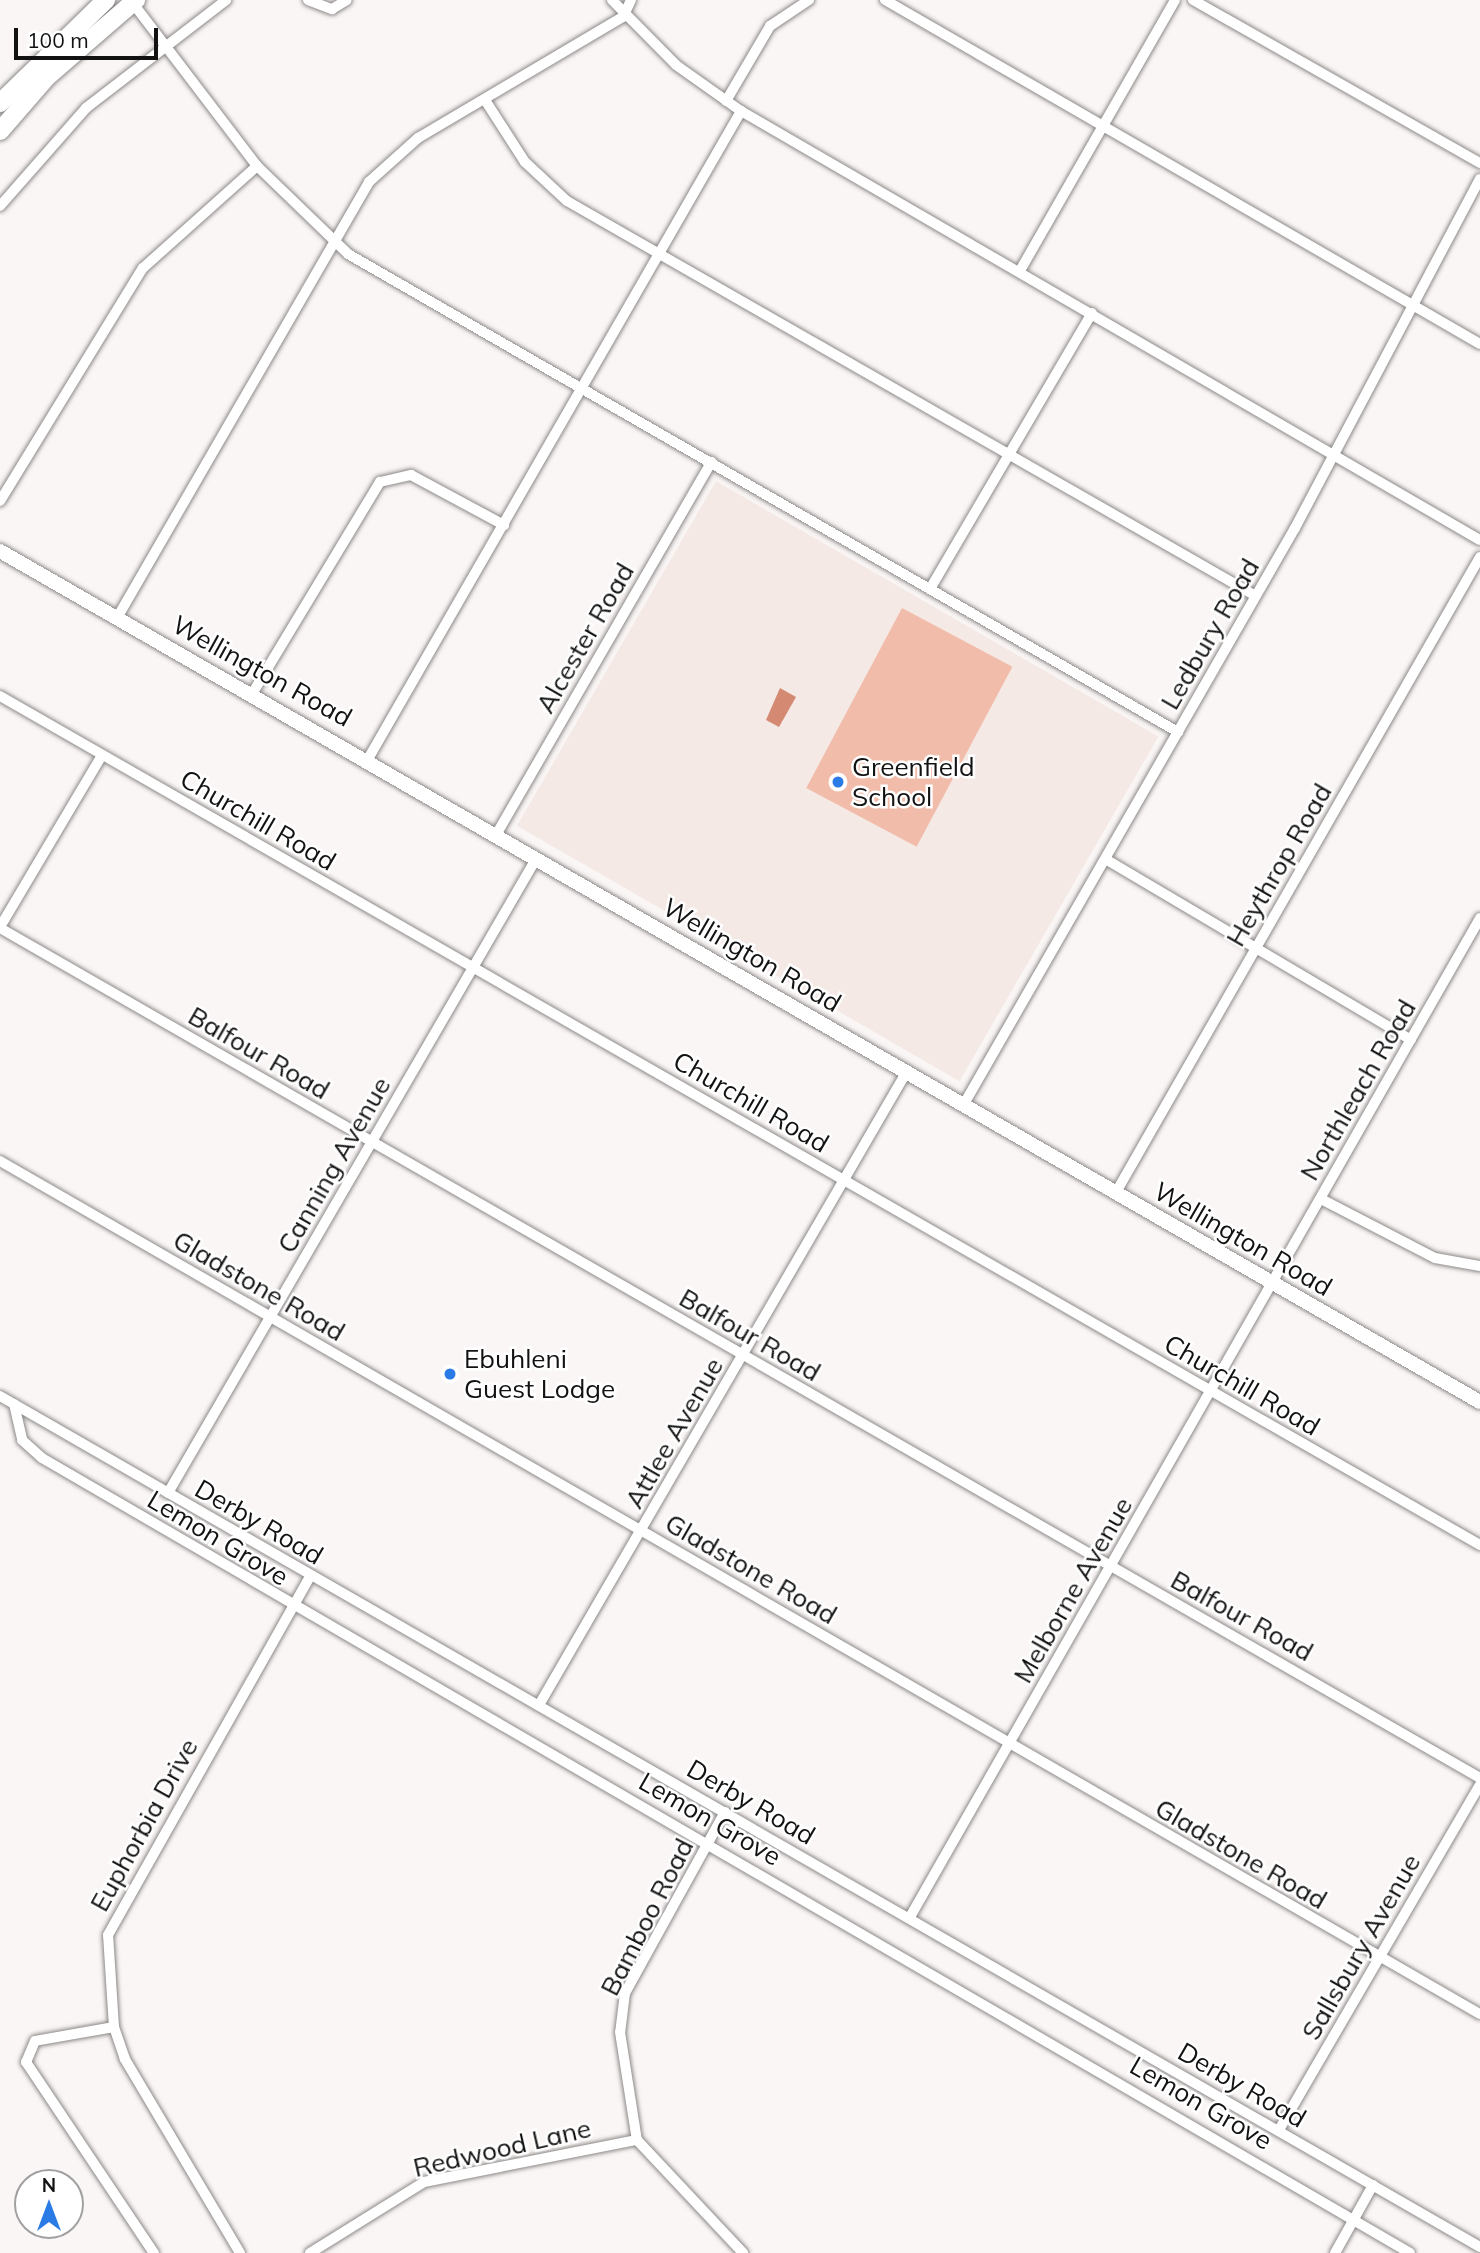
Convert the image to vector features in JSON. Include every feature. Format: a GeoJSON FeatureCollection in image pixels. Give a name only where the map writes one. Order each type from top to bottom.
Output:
{"type":"FeatureCollection","features":[{"type":"Feature","properties":{"kind":"highway"},"geometry":{"type":"LineString","coordinates":[[0,103],[106,0]]}},
{"type":"Feature","properties":{"kind":"highway"},"geometry":{"type":"LineString","coordinates":[[0,131],[47,77],[133,1]]}},
{"type":"Feature","properties":{"kind":"main road","name":"Wellington Road"},"geometry":{"type":"LineString","coordinates":[[0,551],[368,759],[1115,1194],[1480,1402]]}},
{"type":"Feature","properties":{"kind":"street"},"geometry":{"type":"LineString","coordinates":[[0,206],[49,145],[162,44],[226,0]]}},
{"type":"Feature","properties":{"kind":"street"},"geometry":{"type":"LineString","coordinates":[[308,0],[331,9],[348,0]]}},
{"type":"Feature","properties":{"kind":"street"},"geometry":{"type":"LineString","coordinates":[[612,0],[623,17],[741,111],[1021,269],[1480,540]]}},
{"type":"Feature","properties":{"kind":"street"},"geometry":{"type":"LineString","coordinates":[[117,618],[335,244],[391,159],[623,17],[631,0]]}},
{"type":"Feature","properties":{"kind":"street"},"geometry":{"type":"LineString","coordinates":[[726,101],[770,26],[809,0]]}},
{"type":"Feature","properties":{"kind":"street"},"geometry":{"type":"LineString","coordinates":[[885,0],[1104,123],[1480,344]]}},
{"type":"Feature","properties":{"kind":"street"},"geometry":{"type":"LineString","coordinates":[[1021,269],[1175,0]]}},
{"type":"Feature","properties":{"kind":"street"},"geometry":{"type":"LineString","coordinates":[[1193,0],[1480,163]]}},
{"type":"Feature","properties":{"kind":"street"},"geometry":{"type":"LineString","coordinates":[[133,1],[162,44],[257,166],[335,244],[1178,732]]}},
{"type":"Feature","properties":{"kind":"street"},"geometry":{"type":"LineString","coordinates":[[485,100],[542,180],[660,253],[1254,595]]}},
{"type":"Feature","properties":{"kind":"street"},"geometry":{"type":"LineString","coordinates":[[368,759],[741,111]]}},
{"type":"Feature","properties":{"kind":"street"},"geometry":{"type":"LineString","coordinates":[[0,501],[143,268],[257,166]]}},
{"type":"Feature","properties":{"kind":"street","name":"Ledbury Road"},"geometry":{"type":"LineString","coordinates":[[964,1104],[1107,860],[1335,455],[1480,178]]}},
{"type":"Feature","properties":{"kind":"street"},"geometry":{"type":"LineString","coordinates":[[930,589],[1092,313]]}},
{"type":"Feature","properties":{"kind":"street","name":"Alcester Road"},"geometry":{"type":"LineString","coordinates":[[496,835],[711,462]]}},
{"type":"Feature","properties":{"kind":"street"},"geometry":{"type":"LineString","coordinates":[[252,694],[380,482],[411,475],[504,525]]}},
{"type":"Feature","properties":{"kind":"street","name":"Heythrop Road"},"geometry":{"type":"LineString","coordinates":[[1115,1194],[1480,557]]}},
{"type":"Feature","properties":{"kind":"street","name":"Churchill Road"},"geometry":{"type":"LineString","coordinates":[[0,696],[1480,1545]]}},
{"type":"Feature","properties":{"kind":"street"},"geometry":{"type":"LineString","coordinates":[[0,928],[102,755]]}},
{"type":"Feature","properties":{"kind":"street","name":"Canning Avenue"},"geometry":{"type":"LineString","coordinates":[[168,1493],[536,859]]}},
{"type":"Feature","properties":{"kind":"street"},"geometry":{"type":"LineString","coordinates":[[1107,860],[1411,1040]]}},
{"type":"Feature","properties":{"kind":"street","name":"Northleach Road"},"geometry":{"type":"LineString","coordinates":[[1275,1284],[1480,918]]}},
{"type":"Feature","properties":{"kind":"street","name":"Balfour Road"},"geometry":{"type":"LineString","coordinates":[[0,928],[1480,1778]]}},
{"type":"Feature","properties":{"kind":"street","name":"Attlee Avenue"},"geometry":{"type":"LineString","coordinates":[[539,1705],[906,1073]]}},
{"type":"Feature","properties":{"kind":"street","name":"Gladstone Road"},"geometry":{"type":"LineString","coordinates":[[0,1161],[1480,2014]]}},
{"type":"Feature","properties":{"kind":"street"},"geometry":{"type":"LineString","coordinates":[[1321,1199],[1435,1258],[1480,1266]]}},
{"type":"Feature","properties":{"kind":"street","name":"Melborne Avenue"},"geometry":{"type":"LineString","coordinates":[[910,1917],[1275,1284]]}},
{"type":"Feature","properties":{"kind":"street","name":"Derby Road"},"geometry":{"type":"LineString","coordinates":[[0,1396],[1480,2247]]}},
{"type":"Feature","properties":{"kind":"street","name":"Lemon Grove"},"geometry":{"type":"LineString","coordinates":[[14,1404],[22,1440],[42,1458],[292,1606],[709,1843],[1410,2253]]}},
{"type":"Feature","properties":{"kind":"street","name":"Euphorbia Drive"},"geometry":{"type":"LineString","coordinates":[[240,2253],[139,2092],[114,2026],[106,1959],[116,1914],[310,1576]]}},
{"type":"Feature","properties":{"kind":"street","name":"Sallsbury Avenue"},"geometry":{"type":"LineString","coordinates":[[1279,2130],[1480,1786]]}},
{"type":"Feature","properties":{"kind":"street","name":"Bamboo Road"},"geometry":{"type":"LineString","coordinates":[[637,2140],[620,2032],[622,2001],[725,1812]]}},
{"type":"Feature","properties":{"kind":"street"},"geometry":{"type":"LineString","coordinates":[[114,2026],[35,2041],[26,2062],[154,2253]]}},
{"type":"Feature","properties":{"kind":"street"},"geometry":{"type":"LineString","coordinates":[[637,2140],[743,2253]]}},
{"type":"Feature","properties":{"kind":"street","name":"Redwood Lane"},"geometry":{"type":"LineString","coordinates":[[310,2253],[424,2182],[637,2140]]}},
{"type":"Feature","properties":{"kind":"street"},"geometry":{"type":"LineString","coordinates":[[1335,2253],[1373,2185]]}},
{"type":"Feature","properties":{"kind":"shaded area","name":"Greenfield School"},"geometry":{"type":"Polygon","coordinates":[[[716,481],[1159,736],[960,1081],[517,826],[716,481]]]}},
{"type":"Feature","properties":{"kind":"shaded area"},"geometry":{"type":"Polygon","coordinates":[[[902,608],[1012,667],[917,847],[806,788],[902,608]]]}},
{"type":"Feature","properties":{"kind":"shaded area"},"geometry":{"type":"Polygon","coordinates":[[[780,688],[796,697],[779,727],[766,720],[780,688]]]}},
{"type":"Feature","properties":{"kind":"place","name":"Greenfield School"},"geometry":{"type":"Point","coordinates":[838,782]}},
{"type":"Feature","properties":{"kind":"place","name":"Ebuhleni Guest Lodge"},"geometry":{"type":"Point","coordinates":[450,1374]}}]}
